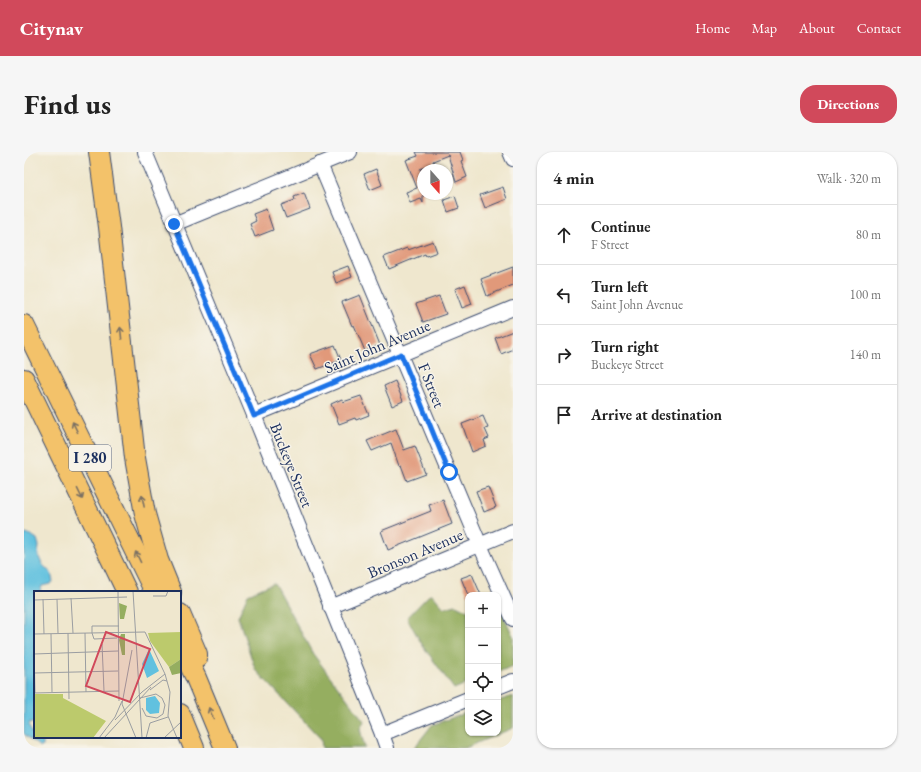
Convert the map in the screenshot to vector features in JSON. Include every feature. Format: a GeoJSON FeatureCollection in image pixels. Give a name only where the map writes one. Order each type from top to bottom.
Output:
{"type":"FeatureCollection","features":[{"type":"Feature","properties":{"kind":"highway"},"geometry":{"type":"LineString","coordinates":[[99,152],[135,458],[145,514],[158,560],[171,591]]}},
{"type":"Feature","properties":{"kind":"highway"},"geometry":{"type":"LineString","coordinates":[[105,152],[109,227]]}},
{"type":"Feature","properties":{"kind":"highway","name":"I 280"},"geometry":{"type":"LineString","coordinates":[[24,325],[155,591]]}},
{"type":"Feature","properties":{"kind":"highway","name":"I 280"},"geometry":{"type":"LineString","coordinates":[[24,379],[127,591]]}},
{"type":"Feature","properties":{"kind":"highway"},"geometry":{"type":"LineString","coordinates":[[181,616],[197,654],[196,678]]}},
{"type":"Feature","properties":{"kind":"highway"},"geometry":{"type":"LineString","coordinates":[[181,647],[196,678],[225,748]]}},
{"type":"Feature","properties":{"kind":"highway"},"geometry":{"type":"LineString","coordinates":[[181,716],[194,748]]}},
{"type":"Feature","properties":{"kind":"street","name":"Buckeye Street"},"geometry":{"type":"LineString","coordinates":[[144,152],[254,416],[387,748]]}},
{"type":"Feature","properties":{"kind":"street"},"geometry":{"type":"LineString","coordinates":[[174,224],[350,152]]}},
{"type":"Feature","properties":{"kind":"street"},"geometry":{"type":"LineString","coordinates":[[510,152],[513,159]]}},
{"type":"Feature","properties":{"kind":"street","name":"F Street"},"geometry":{"type":"LineString","coordinates":[[320,164],[480,545],[513,619]]}},
{"type":"Feature","properties":{"kind":"street","name":"Saint John Avenue"},"geometry":{"type":"LineString","coordinates":[[254,416],[513,308]]}},
{"type":"Feature","properties":{"kind":"street","name":"Bronson Avenue"},"geometry":{"type":"LineString","coordinates":[[330,607],[513,531]]}},
{"type":"Feature","properties":{"kind":"street"},"geometry":{"type":"LineString","coordinates":[[501,686],[513,681]]}},
{"type":"Feature","properties":{"kind":"street"},"geometry":{"type":"LineString","coordinates":[[382,734],[466,700]]}},
{"type":"Feature","properties":{"kind":"green space"},"geometry":{"type":"Polygon","coordinates":[[[274,583],[313,654],[364,721],[360,729],[365,748],[322,748],[321,739],[255,669],[238,617],[248,594],[274,583]]]}},
{"type":"Feature","properties":{"kind":"green space"},"geometry":{"type":"Polygon","coordinates":[[[431,593],[444,608],[456,605],[465,610],[465,684],[454,689],[423,646],[407,618],[431,593]]]}},
{"type":"Feature","properties":{"kind":"green space"},"geometry":{"type":"Polygon","coordinates":[[[501,612],[513,636],[513,666],[501,671],[501,628],[501,612]]]}},
{"type":"Feature","properties":{"kind":"green space"},"geometry":{"type":"Polygon","coordinates":[[[513,696],[513,728],[501,733],[501,700],[513,696]]]}},
{"type":"Feature","properties":{"kind":"green space"},"geometry":{"type":"Polygon","coordinates":[[[465,713],[465,736],[494,736],[465,748],[414,748],[432,725],[465,713]]]}},
{"type":"Feature","properties":{"kind":"water"},"geometry":{"type":"Polygon","coordinates":[[[24,534],[31,535],[37,539],[39,546],[38,555],[42,564],[51,573],[53,582],[42,586],[40,591],[34,591],[34,723],[30,722],[29,726],[34,738],[38,738],[43,742],[43,746],[40,747],[24,734],[24,534]]]}},
{"type":"Feature","properties":{"kind":"building"},"geometry":{"type":"Polygon","coordinates":[[[416,152],[460,152],[463,160],[461,161],[467,177],[456,182],[453,172],[453,164],[451,164],[448,155],[433,161],[434,164],[417,164],[417,188],[406,160],[418,156],[416,152]]]}},
{"type":"Feature","properties":{"kind":"building"},"geometry":{"type":"Polygon","coordinates":[[[376,169],[382,185],[370,190],[364,174],[376,169]]]}},
{"type":"Feature","properties":{"kind":"building"},"geometry":{"type":"Polygon","coordinates":[[[503,187],[507,199],[485,208],[480,195],[503,187]]]}},
{"type":"Feature","properties":{"kind":"building"},"geometry":{"type":"Polygon","coordinates":[[[417,188],[417,200],[418,200],[410,203],[406,192],[417,188]]]}},
{"type":"Feature","properties":{"kind":"building"},"geometry":{"type":"Polygon","coordinates":[[[304,193],[310,209],[286,218],[281,205],[295,200],[294,197],[304,193]]]}},
{"type":"Feature","properties":{"kind":"building"},"geometry":{"type":"Polygon","coordinates":[[[455,196],[459,208],[448,212],[444,200],[453,200],[453,197],[455,196]]]}},
{"type":"Feature","properties":{"kind":"building"},"geometry":{"type":"Polygon","coordinates":[[[266,209],[273,230],[255,237],[250,224],[256,221],[253,214],[266,209]]]}},
{"type":"Feature","properties":{"kind":"building"},"geometry":{"type":"Polygon","coordinates":[[[433,241],[437,252],[426,256],[425,254],[389,269],[384,257],[407,248],[408,250],[433,241]]]}},
{"type":"Feature","properties":{"kind":"building"},"geometry":{"type":"Polygon","coordinates":[[[348,266],[352,277],[336,283],[332,272],[348,266]]]}},
{"type":"Feature","properties":{"kind":"building"},"geometry":{"type":"Polygon","coordinates":[[[513,267],[513,285],[487,296],[481,279],[513,267]]]}},
{"type":"Feature","properties":{"kind":"building"},"geometry":{"type":"Polygon","coordinates":[[[465,285],[472,304],[462,308],[455,289],[465,285]]]}},
{"type":"Feature","properties":{"kind":"building"},"geometry":{"type":"Polygon","coordinates":[[[360,295],[380,345],[365,351],[342,302],[360,295]]]}},
{"type":"Feature","properties":{"kind":"building"},"geometry":{"type":"Polygon","coordinates":[[[439,296],[446,314],[423,322],[416,304],[439,296]]]}},
{"type":"Feature","properties":{"kind":"building"},"geometry":{"type":"Polygon","coordinates":[[[513,331],[513,349],[501,354],[495,338],[513,331]]]}},
{"type":"Feature","properties":{"kind":"building"},"geometry":{"type":"Polygon","coordinates":[[[335,345],[341,360],[317,369],[310,354],[335,345]]]}},
{"type":"Feature","properties":{"kind":"building"},"geometry":{"type":"Polygon","coordinates":[[[395,381],[403,401],[392,406],[384,386],[395,381]]]}},
{"type":"Feature","properties":{"kind":"building"},"geometry":{"type":"Polygon","coordinates":[[[361,396],[369,415],[339,424],[331,404],[342,399],[343,402],[361,396]]]}},
{"type":"Feature","properties":{"kind":"building"},"geometry":{"type":"Polygon","coordinates":[[[483,416],[488,428],[485,429],[489,438],[484,440],[486,446],[472,452],[462,424],[483,416]]]}},
{"type":"Feature","properties":{"kind":"building"},"geometry":{"type":"Polygon","coordinates":[[[396,429],[404,450],[415,446],[426,474],[407,481],[401,465],[399,466],[391,443],[372,451],[367,441],[396,429]]]}},
{"type":"Feature","properties":{"kind":"building"},"geometry":{"type":"Polygon","coordinates":[[[488,487],[496,507],[484,512],[476,491],[488,487]]]}},
{"type":"Feature","properties":{"kind":"building"},"geometry":{"type":"Polygon","coordinates":[[[443,500],[452,524],[388,550],[381,531],[431,511],[429,505],[443,500]]]}},
{"type":"Feature","properties":{"kind":"building"},"geometry":{"type":"Polygon","coordinates":[[[472,574],[480,592],[467,592],[461,578],[472,574]]]}},
{"type":"Feature","properties":{"kind":"route"},"geometry":{"type":"LineString","coordinates":[[174,224],[254,416],[401,354],[449,472]]}}]}
